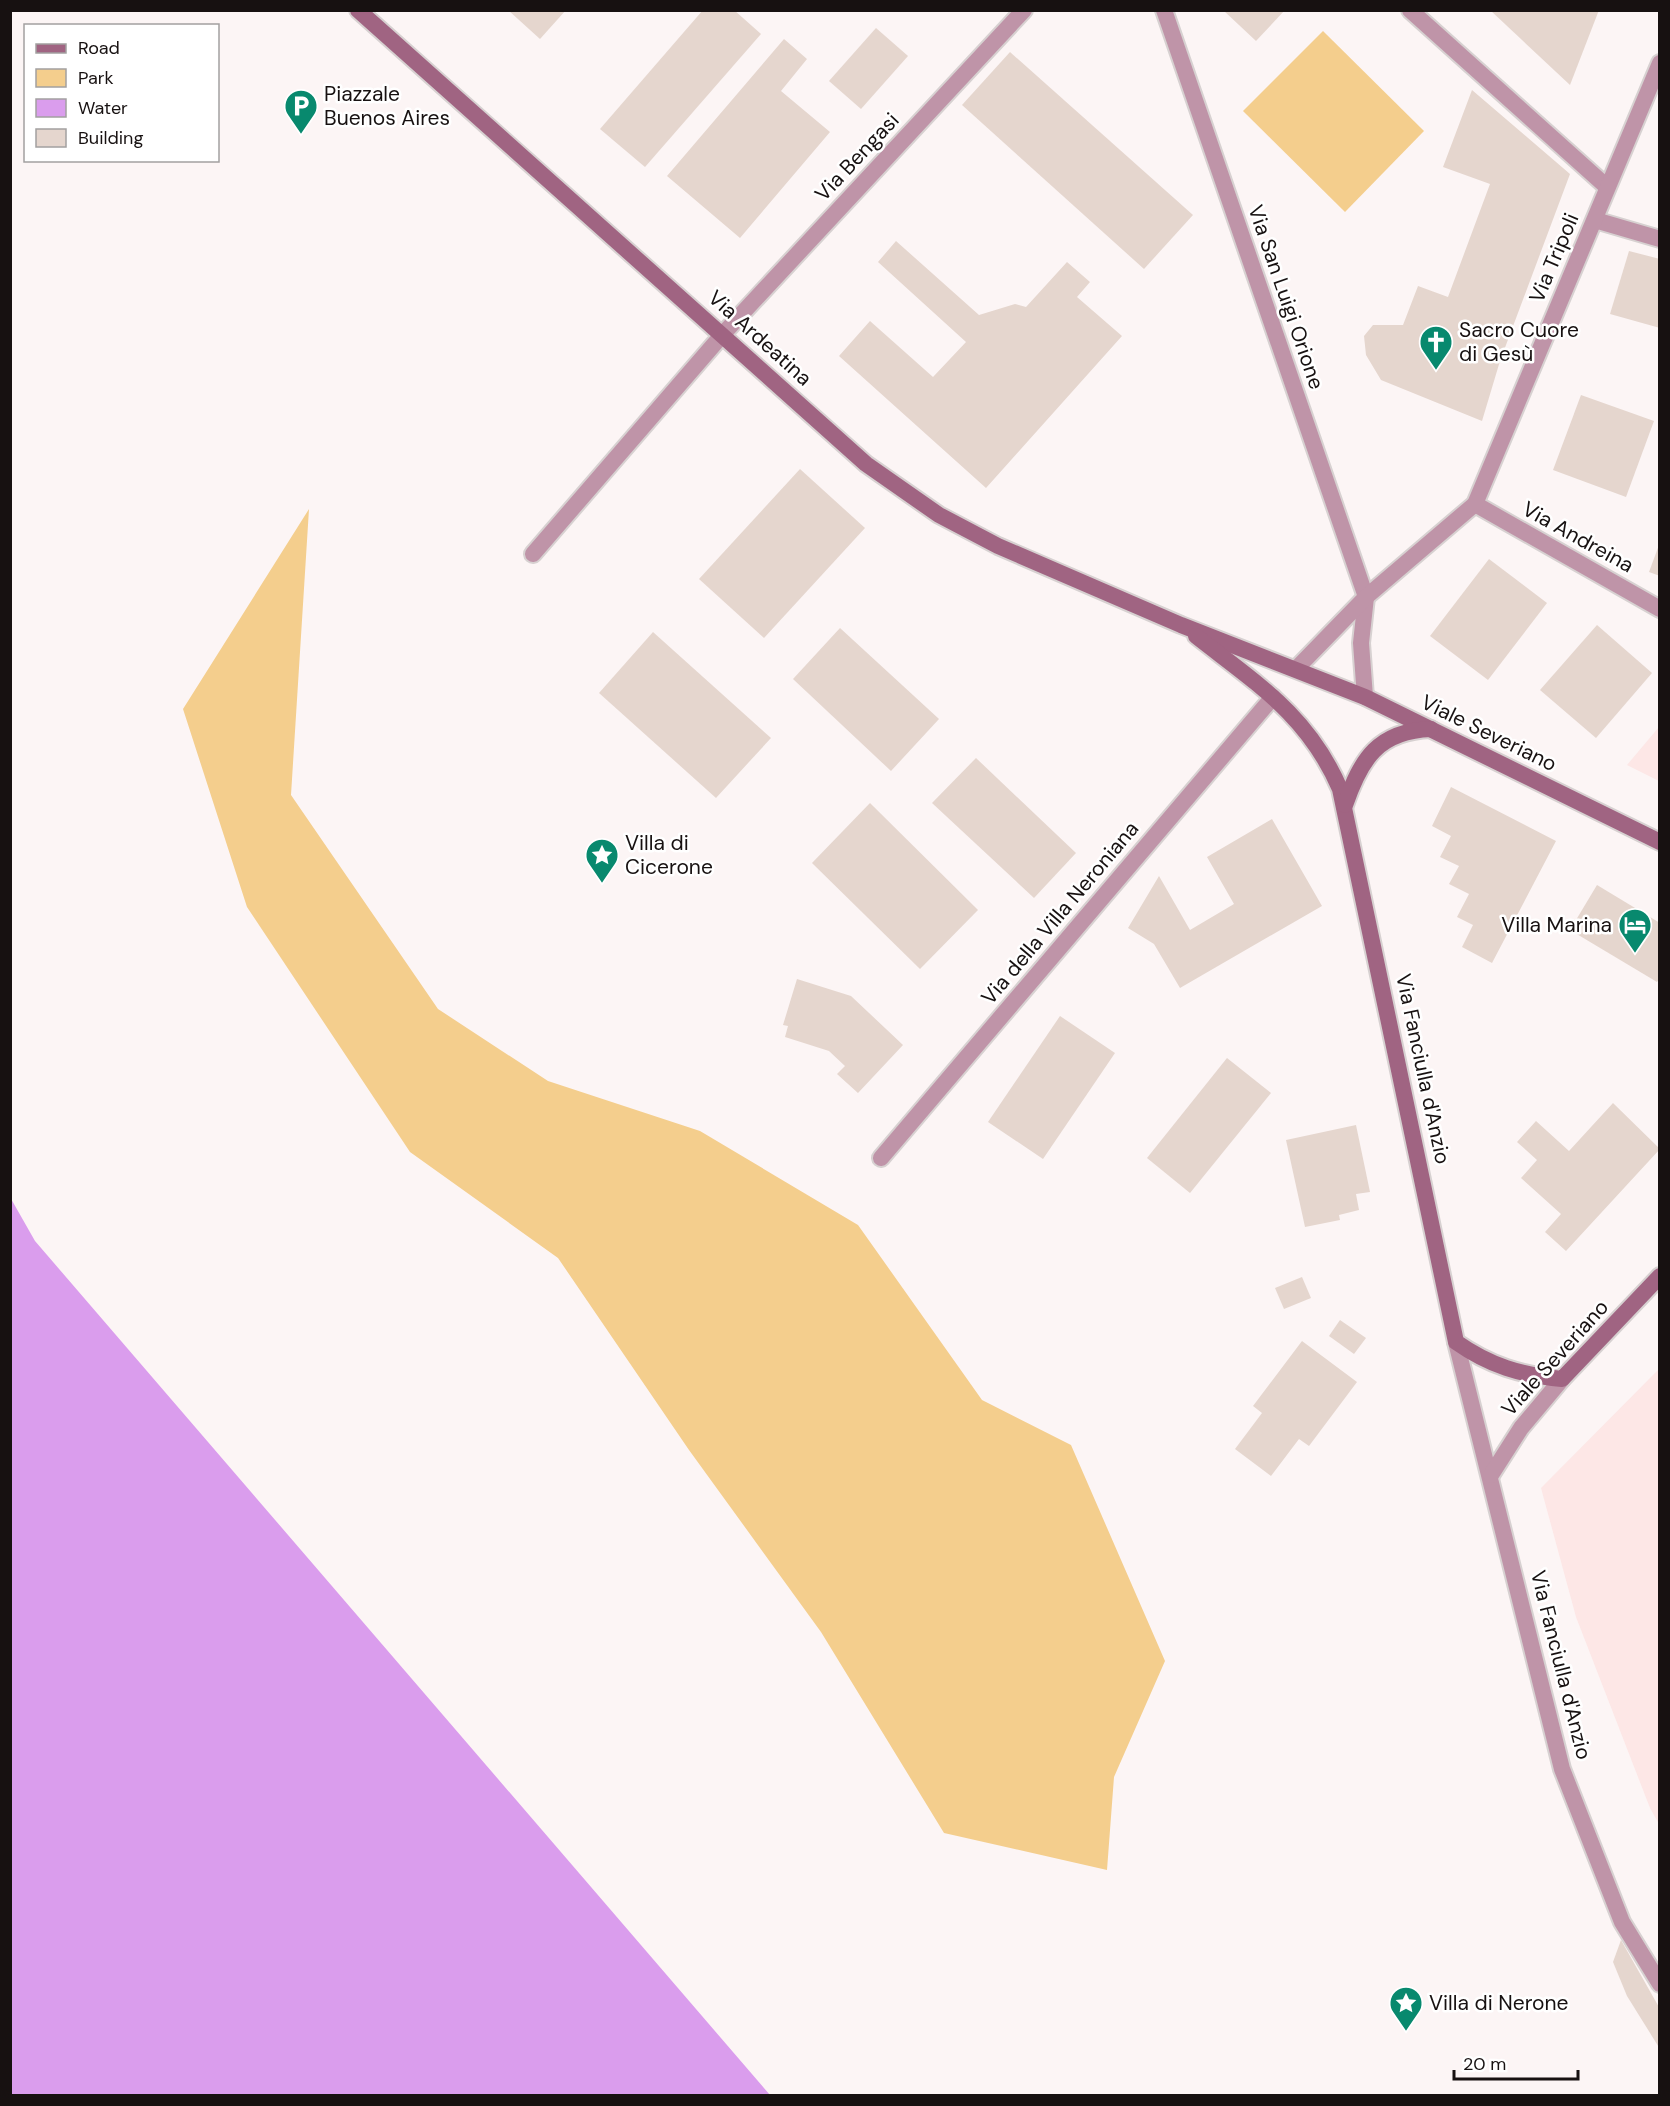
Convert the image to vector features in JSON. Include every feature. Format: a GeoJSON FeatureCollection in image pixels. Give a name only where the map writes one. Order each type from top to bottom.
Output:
{"type":"FeatureCollection","features":[{"type":"Feature","properties":{"kind":"main road","name":"Via Ardeatina"},"geometry":{"type":"LineString","coordinates":[[358,10],[866,464],[939,515],[998,546],[1181,625],[1296,669]]}},
{"type":"Feature","properties":{"kind":"main road","name":"Via Ardeatina"},"geometry":{"type":"LineString","coordinates":[[1181,625],[1273,697]]}},
{"type":"Feature","properties":{"kind":"main road","name":"Viale Severiano"},"geometry":{"type":"LineString","coordinates":[[1296,669],[1365,697],[1659,842]]}},
{"type":"Feature","properties":{"kind":"main road","name":"Via Fanciulla d'Anzio"},"geometry":{"type":"LineString","coordinates":[[1273,697],[1317,742],[1334,773],[1345,805],[1456,1342]]}},
{"type":"Feature","properties":{"kind":"main road"},"geometry":{"type":"LineString","coordinates":[[1345,805],[1354,778],[1375,747],[1407,731],[1431,729]]}},
{"type":"Feature","properties":{"kind":"main road","name":"Viale Severiano"},"geometry":{"type":"LineString","coordinates":[[1562,1379],[1659,1276]]}},
{"type":"Feature","properties":{"kind":"main road"},"geometry":{"type":"LineString","coordinates":[[1456,1342],[1478,1357],[1502,1368],[1562,1379]]}},
{"type":"Feature","properties":{"kind":"street","name":"Via Bengasi"},"geometry":{"type":"LineString","coordinates":[[533,554],[723,334],[1024,10]]}},
{"type":"Feature","properties":{"kind":"street","name":"Via San Luigi Orione"},"geometry":{"type":"LineString","coordinates":[[1164,10],[1366,597]]}},
{"type":"Feature","properties":{"kind":"street"},"geometry":{"type":"LineString","coordinates":[[1410,10],[1607,187]]}},
{"type":"Feature","properties":{"kind":"street","name":"Via Tripoli"},"geometry":{"type":"LineString","coordinates":[[1296,669],[1366,597],[1474,504],[1659,63]]}},
{"type":"Feature","properties":{"kind":"street"},"geometry":{"type":"LineString","coordinates":[[1595,220],[1659,239]]}},
{"type":"Feature","properties":{"kind":"street","name":"Via Andreina"},"geometry":{"type":"LineString","coordinates":[[1474,504],[1659,609]]}},
{"type":"Feature","properties":{"kind":"street"},"geometry":{"type":"LineString","coordinates":[[1365,697],[1360,643],[1366,597]]}},
{"type":"Feature","properties":{"kind":"street","name":"Via della Villa Neroniana"},"geometry":{"type":"LineString","coordinates":[[881,1158],[1273,697]]}},
{"type":"Feature","properties":{"kind":"street","name":"Via Fanciulla d'Anzio"},"geometry":{"type":"LineString","coordinates":[[1456,1342],[1491,1475],[1562,1769],[1622,1922],[1659,1984]]}},
{"type":"Feature","properties":{"kind":"street","name":"Viale Severiano"},"geometry":{"type":"LineString","coordinates":[[1491,1475],[1521,1428],[1562,1379]]}},
{"type":"Feature","properties":{"kind":"shaded area"},"geometry":{"type":"Polygon","coordinates":[[[1659,727],[1659,781],[1627,765],[1659,727]]]}},
{"type":"Feature","properties":{"kind":"shaded area"},"geometry":{"type":"Polygon","coordinates":[[[1659,1369],[1659,1824],[1650,1808],[1576,1617],[1541,1488],[1659,1369]]]}},
{"type":"Feature","properties":{"kind":"green space"},"geometry":{"type":"Polygon","coordinates":[[[1323,31],[1424,131],[1345,212],[1243,111],[1323,31]]]}},
{"type":"Feature","properties":{"kind":"green space"},"geometry":{"type":"Polygon","coordinates":[[[309,509],[291,795],[438,1009],[548,1081],[700,1131],[858,1225],[982,1400],[1071,1445],[1165,1661],[1114,1777],[1107,1870],[944,1833],[821,1632],[689,1450],[558,1258],[410,1152],[247,907],[183,709],[309,509]]]}},
{"type":"Feature","properties":{"kind":"water"},"geometry":{"type":"Polygon","coordinates":[[[10,1197],[35,1241],[770,2095],[11,2095],[10,1197]]]}},
{"type":"Feature","properties":{"kind":"building"},"geometry":{"type":"Polygon","coordinates":[[[508,10],[566,10],[540,39],[508,10]]]}},
{"type":"Feature","properties":{"kind":"building"},"geometry":{"type":"Polygon","coordinates":[[[703,10],[734,10],[761,34],[645,167],[600,129],[703,10]]]}},
{"type":"Feature","properties":{"kind":"building"},"geometry":{"type":"Polygon","coordinates":[[[1223,10],[1285,10],[1256,41],[1223,10]]]}},
{"type":"Feature","properties":{"kind":"building"},"geometry":{"type":"Polygon","coordinates":[[[1490,10],[1599,10],[1570,85],[1490,10]]]}},
{"type":"Feature","properties":{"kind":"building"},"geometry":{"type":"Polygon","coordinates":[[[876,28],[908,56],[861,109],[829,81],[876,28]]]}},
{"type":"Feature","properties":{"kind":"building"},"geometry":{"type":"Polygon","coordinates":[[[784,39],[807,59],[781,91],[830,132],[740,238],[667,176],[784,39]]]}},
{"type":"Feature","properties":{"kind":"building"},"geometry":{"type":"Polygon","coordinates":[[[1010,52],[1193,215],[1144,269],[962,105],[1010,52]]]}},
{"type":"Feature","properties":{"kind":"building"},"geometry":{"type":"Polygon","coordinates":[[[1472,90],[1570,174],[1500,361],[1482,421],[1381,380],[1366,355],[1364,336],[1373,325],[1403,325],[1418,286],[1448,297],[1490,184],[1443,167],[1472,90]]]}},
{"type":"Feature","properties":{"kind":"building"},"geometry":{"type":"Polygon","coordinates":[[[896,241],[979,315],[1015,304],[1026,307],[1067,262],[1090,282],[1077,297],[1122,336],[986,488],[839,356],[870,321],[933,377],[966,342],[878,262],[896,241]]]}},
{"type":"Feature","properties":{"kind":"building"},"geometry":{"type":"Polygon","coordinates":[[[1629,251],[1660,259],[1660,328],[1610,314],[1629,251]]]}},
{"type":"Feature","properties":{"kind":"building"},"geometry":{"type":"Polygon","coordinates":[[[1581,395],[1654,421],[1626,497],[1553,470],[1581,395]]]}},
{"type":"Feature","properties":{"kind":"building"},"geometry":{"type":"Polygon","coordinates":[[[800,469],[865,528],[764,638],[699,579],[800,469]]]}},
{"type":"Feature","properties":{"kind":"building"},"geometry":{"type":"Polygon","coordinates":[[[1660,545],[1660,576],[1649,572],[1660,545]]]}},
{"type":"Feature","properties":{"kind":"building"},"geometry":{"type":"Polygon","coordinates":[[[1489,559],[1547,603],[1488,680],[1430,636],[1489,559]]]}},
{"type":"Feature","properties":{"kind":"building"},"geometry":{"type":"Polygon","coordinates":[[[1597,625],[1652,673],[1596,738],[1540,690],[1597,625]]]}},
{"type":"Feature","properties":{"kind":"building"},"geometry":{"type":"Polygon","coordinates":[[[840,628],[939,719],[891,771],[793,679],[840,628]]]}},
{"type":"Feature","properties":{"kind":"building"},"geometry":{"type":"Polygon","coordinates":[[[653,632],[771,738],[716,798],[599,693],[653,632]]]}},
{"type":"Feature","properties":{"kind":"building"},"geometry":{"type":"Polygon","coordinates":[[[976,758],[1076,853],[1034,898],[932,803],[976,758]]]}},
{"type":"Feature","properties":{"kind":"building"},"geometry":{"type":"Polygon","coordinates":[[[1451,787],[1556,841],[1492,963],[1462,947],[1473,925],[1457,917],[1469,894],[1449,884],[1459,866],[1440,857],[1451,836],[1432,826],[1451,787]]]}},
{"type":"Feature","properties":{"kind":"building"},"geometry":{"type":"Polygon","coordinates":[[[870,803],[978,910],[920,969],[812,863],[870,803]]]}},
{"type":"Feature","properties":{"kind":"building"},"geometry":{"type":"Polygon","coordinates":[[[1272,819],[1322,906],[1180,988],[1154,944],[1128,928],[1159,876],[1190,930],[1234,904],[1207,857],[1272,819]]]}},
{"type":"Feature","properties":{"kind":"building","name":"Villa Marina"},"geometry":{"type":"Polygon","coordinates":[[[1597,885],[1660,923],[1660,978],[1657,982],[1570,930],[1597,885]]]}},
{"type":"Feature","properties":{"kind":"building"},"geometry":{"type":"Polygon","coordinates":[[[797,979],[851,996],[903,1045],[858,1093],[837,1074],[845,1066],[829,1051],[785,1037],[788,1026],[783,1025],[797,979]]]}},
{"type":"Feature","properties":{"kind":"building"},"geometry":{"type":"Polygon","coordinates":[[[1060,1016],[1115,1053],[1043,1159],[988,1122],[1060,1016]]]}},
{"type":"Feature","properties":{"kind":"building"},"geometry":{"type":"Polygon","coordinates":[[[1227,1058],[1271,1093],[1190,1193],[1147,1158],[1227,1058]]]}},
{"type":"Feature","properties":{"kind":"building"},"geometry":{"type":"Polygon","coordinates":[[[1613,1103],[1660,1149],[1566,1251],[1545,1232],[1561,1214],[1521,1178],[1537,1160],[1517,1142],[1536,1121],[1569,1151],[1613,1103]]]}},
{"type":"Feature","properties":{"kind":"building"},"geometry":{"type":"Polygon","coordinates":[[[1356,1125],[1370,1192],[1356,1194],[1359,1210],[1339,1215],[1340,1220],[1305,1227],[1286,1140],[1356,1125]]]}},
{"type":"Feature","properties":{"kind":"building"},"geometry":{"type":"Polygon","coordinates":[[[1302,1277],[1311,1298],[1284,1309],[1275,1288],[1302,1277]]]}},
{"type":"Feature","properties":{"kind":"building"},"geometry":{"type":"Polygon","coordinates":[[[1340,1320],[1366,1338],[1354,1354],[1329,1336],[1340,1320]]]}},
{"type":"Feature","properties":{"kind":"building"},"geometry":{"type":"Polygon","coordinates":[[[1302,1341],[1357,1382],[1309,1446],[1299,1439],[1271,1476],[1235,1449],[1262,1413],[1253,1406],[1302,1341]]]}},
{"type":"Feature","properties":{"kind":"building"},"geometry":{"type":"Polygon","coordinates":[[[1621,1940],[1660,2009],[1660,2049],[1627,1996],[1613,1962],[1621,1940]]]}},
{"type":"Feature","properties":{"kind":"place","name":"Piazzale Buenos Aires"},"geometry":{"type":"Point","coordinates":[301,135]}},
{"type":"Feature","properties":{"kind":"place","name":"Sacro Cuore di Gesù"},"geometry":{"type":"Point","coordinates":[1436,371]}},
{"type":"Feature","properties":{"kind":"place","name":"Villa di Cicerone"},"geometry":{"type":"Point","coordinates":[602,884]}},
{"type":"Feature","properties":{"kind":"place","name":"Villa Marina"},"geometry":{"type":"Point","coordinates":[1635,954]}},
{"type":"Feature","properties":{"kind":"place","name":"Villa di Nerone"},"geometry":{"type":"Point","coordinates":[1406,2032]}}]}
